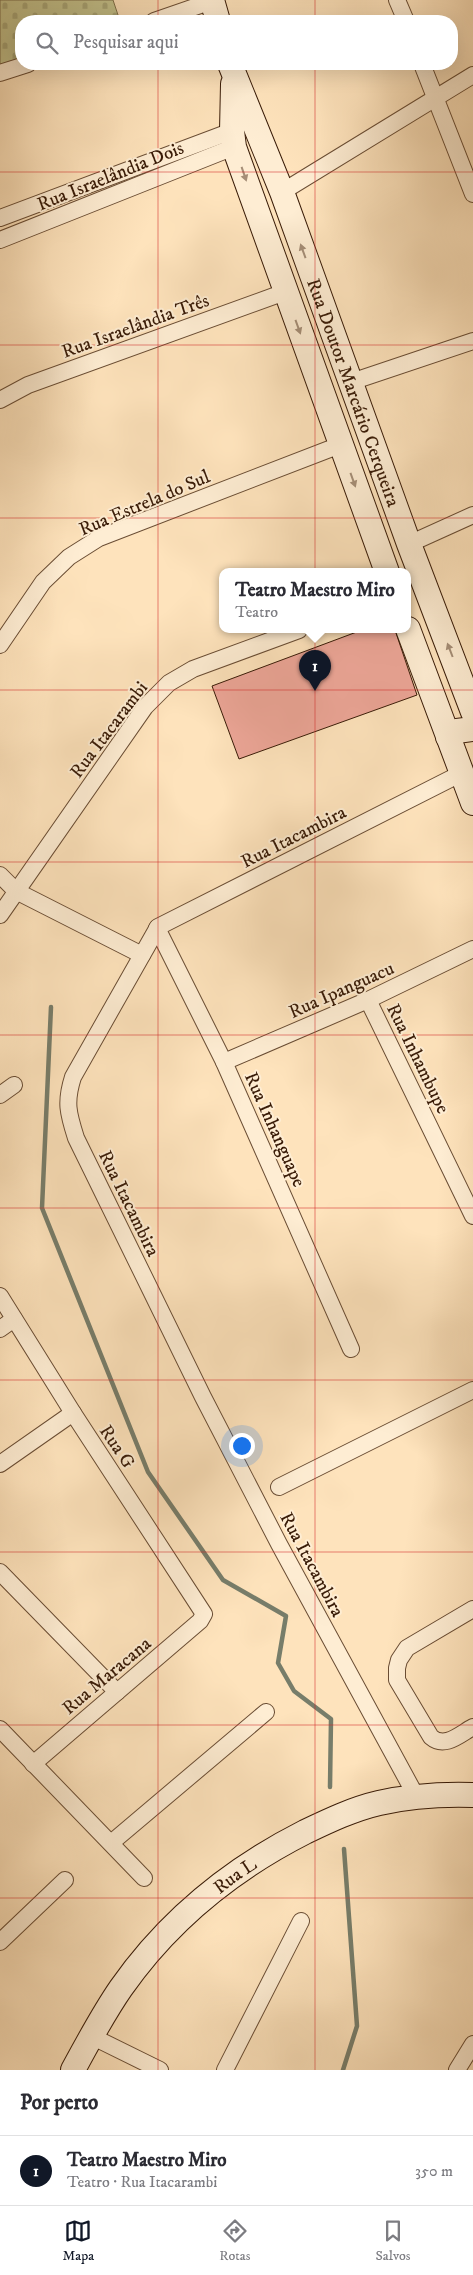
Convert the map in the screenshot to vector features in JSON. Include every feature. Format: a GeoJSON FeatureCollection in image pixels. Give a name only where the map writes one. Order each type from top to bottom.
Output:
{"type":"FeatureCollection","features":[{"type":"Feature","properties":{"kind":"street"},"geometry":{"type":"LineString","coordinates":[[397,0],[403,15]]}},
{"type":"Feature","properties":{"kind":"street"},"geometry":{"type":"LineString","coordinates":[[178,15],[215,6]]}},
{"type":"Feature","properties":{"kind":"street"},"geometry":{"type":"LineString","coordinates":[[0,73],[15,68]]}},
{"type":"Feature","properties":{"kind":"street","name":"Rua Doutor Marcário Cerqueira"},"geometry":{"type":"LineString","coordinates":[[231,70],[233,139],[285,292],[385,568]]}},
{"type":"Feature","properties":{"kind":"street","name":"Rua Doutor Marcário Cerqueira"},"geometry":{"type":"LineString","coordinates":[[231,70],[282,192],[409,544],[470,702]]}},
{"type":"Feature","properties":{"kind":"street"},"geometry":{"type":"LineString","coordinates":[[424,70],[473,194]]}},
{"type":"Feature","properties":{"kind":"street"},"geometry":{"type":"LineString","coordinates":[[282,192],[473,74]]}},
{"type":"Feature","properties":{"kind":"street"},"geometry":{"type":"LineString","coordinates":[[0,218],[233,139]]}},
{"type":"Feature","properties":{"kind":"street","name":"Rua Israelândia Dois"},"geometry":{"type":"LineString","coordinates":[[0,240],[233,139]]}},
{"type":"Feature","properties":{"kind":"street","name":"Rua Israelândia Três"},"geometry":{"type":"LineString","coordinates":[[0,400],[28,385],[285,292]]}},
{"type":"Feature","properties":{"kind":"street"},"geometry":{"type":"LineString","coordinates":[[351,382],[473,341]]}},
{"type":"Feature","properties":{"kind":"street","name":"Rua Estrela do Sul"},"geometry":{"type":"LineString","coordinates":[[0,645],[43,582],[69,557],[100,538],[340,445]]}},
{"type":"Feature","properties":{"kind":"street"},"geometry":{"type":"LineString","coordinates":[[409,544],[473,515]]}},
{"type":"Feature","properties":{"kind":"street","name":"Rua Itacarambi"},"geometry":{"type":"LineString","coordinates":[[0,915],[145,707],[169,683],[193,669],[291,633]]}},
{"type":"Feature","properties":{"kind":"street"},"geometry":{"type":"LineString","coordinates":[[410,633],[473,803]]}},
{"type":"Feature","properties":{"kind":"street"},"geometry":{"type":"LineString","coordinates":[[434,698],[443,703],[451,702],[458,697],[470,702]]}},
{"type":"Feature","properties":{"kind":"street"},"geometry":{"type":"LineString","coordinates":[[448,737],[457,731],[473,729]]}},
{"type":"Feature","properties":{"kind":"street","name":"Rua Itacambira"},"geometry":{"type":"LineString","coordinates":[[416,1796],[278,1544],[76,1138],[67,1113],[68,1094],[73,1077],[157,928],[462,773]]}},
{"type":"Feature","properties":{"kind":"street"},"geometry":{"type":"LineString","coordinates":[[0,875],[16,890],[142,955]]}},
{"type":"Feature","properties":{"kind":"street","name":"Rua Inhanguape"},"geometry":{"type":"LineString","coordinates":[[157,928],[224,1062],[352,1349]]}},
{"type":"Feature","properties":{"kind":"street","name":"Rua Ipanguacu"},"geometry":{"type":"LineString","coordinates":[[224,1062],[368,1000],[473,949]]}},
{"type":"Feature","properties":{"kind":"street","name":"Rua Inhambupe"},"geometry":{"type":"LineString","coordinates":[[368,1000],[473,1216]]}},
{"type":"Feature","properties":{"kind":"street"},"geometry":{"type":"LineString","coordinates":[[0,1095],[14,1085]]}},
{"type":"Feature","properties":{"kind":"street","name":"Rua G"},"geometry":{"type":"LineString","coordinates":[[0,1296],[73,1413],[201,1606],[204,1616]]}},
{"type":"Feature","properties":{"kind":"street"},"geometry":{"type":"LineString","coordinates":[[0,1330],[14,1319]]}},
{"type":"Feature","properties":{"kind":"street"},"geometry":{"type":"LineString","coordinates":[[280,1487],[473,1390]]}},
{"type":"Feature","properties":{"kind":"street"},"geometry":{"type":"LineString","coordinates":[[0,1464],[73,1413]]}},
{"type":"Feature","properties":{"kind":"street"},"geometry":{"type":"LineString","coordinates":[[0,1572],[117,1692]]}},
{"type":"Feature","properties":{"kind":"street"},"geometry":{"type":"LineString","coordinates":[[473,1609],[407,1648],[399,1660],[397,1668],[397,1680],[431,1738],[436,1742],[446,1742],[473,1727]]}},
{"type":"Feature","properties":{"kind":"street","name":"Rua Maracana"},"geometry":{"type":"LineString","coordinates":[[33,1764],[204,1616]]}},
{"type":"Feature","properties":{"kind":"street"},"geometry":{"type":"LineString","coordinates":[[111,1843],[266,1712]]}},
{"type":"Feature","properties":{"kind":"street"},"geometry":{"type":"LineString","coordinates":[[0,1729],[144,1878]]}},
{"type":"Feature","properties":{"kind":"street","name":"Rua L"},"geometry":{"type":"LineString","coordinates":[[73,2070],[91,2036],[132,1975],[170,1930],[204,1896],[273,1848],[361,1808],[416,1796],[473,1796]]}},
{"type":"Feature","properties":{"kind":"street"},"geometry":{"type":"LineString","coordinates":[[0,1942],[65,1880]]}},
{"type":"Feature","properties":{"kind":"street"},"geometry":{"type":"LineString","coordinates":[[225,2070],[301,1921]]}},
{"type":"Feature","properties":{"kind":"street"},"geometry":{"type":"LineString","coordinates":[[91,2036],[160,2070]]}},
{"type":"Feature","properties":{"kind":"street"},"geometry":{"type":"LineString","coordinates":[[457,2070],[473,2044]]}},
{"type":"Feature","properties":{"kind":"green space"},"geometry":{"type":"Polygon","coordinates":[[[0,0],[113,0],[118,15],[15,15],[15,60],[0,65],[0,0]]]}},
{"type":"Feature","properties":{"kind":"building"},"geometry":{"type":"Polygon","coordinates":[[[354,633],[396,633],[417,695],[239,759],[212,686],[354,633]]]}},
{"type":"Feature","properties":{"kind":"waterway"},"geometry":{"type":"LineString","coordinates":[[51,1007],[42,1208],[148,1472],[223,1580],[286,1616],[278,1663],[294,1691],[331,1719],[330,1787]]}},
{"type":"Feature","properties":{"kind":"waterway"},"geometry":{"type":"LineString","coordinates":[[343,2070],[357,2026],[344,1849]]}},
{"type":"Feature","properties":{"kind":"place","name":"Teatro Maestro Miro"},"geometry":{"type":"Point","coordinates":[315,691]}}]}
